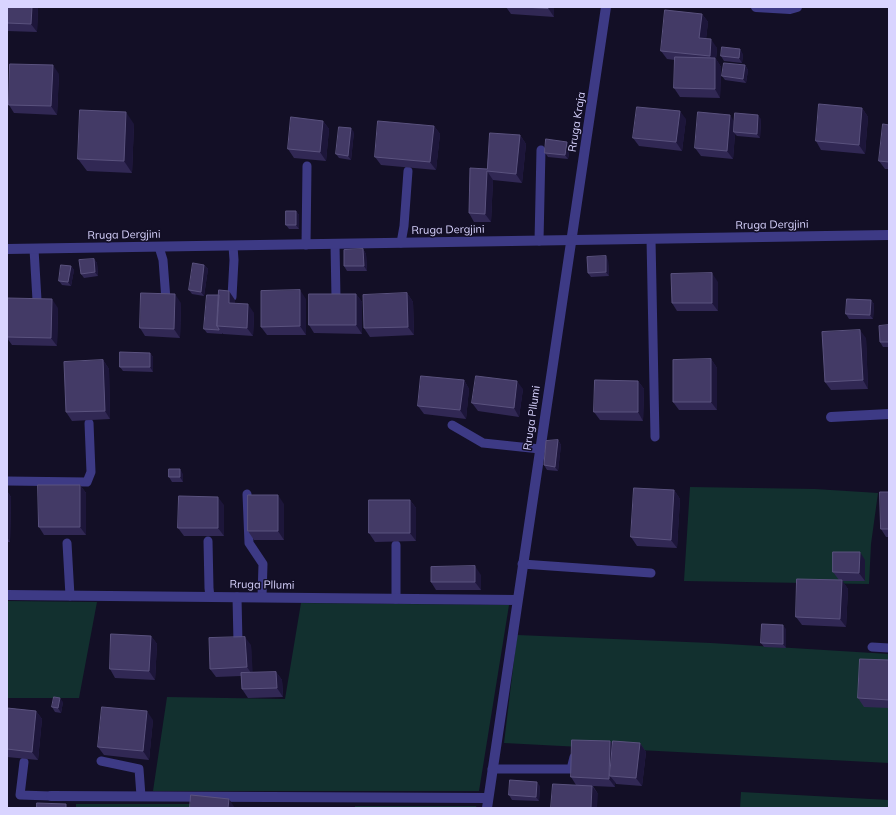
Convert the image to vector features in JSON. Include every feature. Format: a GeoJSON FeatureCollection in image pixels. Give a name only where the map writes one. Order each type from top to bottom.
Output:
{"type":"FeatureCollection","features":[{"type":"Feature","properties":{"kind":"street","name":"Rruga Kraja"},"geometry":{"type":"LineString","coordinates":[[571,240],[606,7]]}},
{"type":"Feature","properties":{"kind":"street"},"geometry":{"type":"LineString","coordinates":[[756,7],[790,9],[797,7]]}},
{"type":"Feature","properties":{"kind":"street","name":"Rruga Dergjini"},"geometry":{"type":"LineString","coordinates":[[7,249],[889,235]]}},
{"type":"Feature","properties":{"kind":"street","name":"Rruga Pllumi"},"geometry":{"type":"LineString","coordinates":[[51,796],[141,796],[487,803],[571,240]]}},
{"type":"Feature","properties":{"kind":"street"},"geometry":{"type":"LineString","coordinates":[[831,416],[889,414]]}},
{"type":"Feature","properties":{"kind":"street","name":"Rruga Pllumi"},"geometry":{"type":"LineString","coordinates":[[7,595],[517,600]]}},
{"type":"Feature","properties":{"kind":"lane"},"geometry":{"type":"LineString","coordinates":[[539,241],[541,150]]}},
{"type":"Feature","properties":{"kind":"lane"},"geometry":{"type":"LineString","coordinates":[[306,245],[307,166]]}},
{"type":"Feature","properties":{"kind":"lane"},"geometry":{"type":"LineString","coordinates":[[401,243],[404,226],[408,171]]}},
{"type":"Feature","properties":{"kind":"lane"},"geometry":{"type":"LineString","coordinates":[[651,239],[655,437]]}},
{"type":"Feature","properties":{"kind":"lane"},"geometry":{"type":"LineString","coordinates":[[335,244],[336,298]]}},
{"type":"Feature","properties":{"kind":"lane"},"geometry":{"type":"LineString","coordinates":[[232,297],[234,260],[233,246]]}},
{"type":"Feature","properties":{"kind":"lane"},"geometry":{"type":"LineString","coordinates":[[159,247],[164,260],[166,300]]}},
{"type":"Feature","properties":{"kind":"lane"},"geometry":{"type":"LineString","coordinates":[[34,249],[37,300]]}},
{"type":"Feature","properties":{"kind":"lane"},"geometry":{"type":"LineString","coordinates":[[7,481],[87,482],[91,472],[89,424]]}},
{"type":"Feature","properties":{"kind":"lane"},"geometry":{"type":"LineString","coordinates":[[452,425],[483,443],[540,449]]}},
{"type":"Feature","properties":{"kind":"lane"},"geometry":{"type":"LineString","coordinates":[[247,494],[249,543],[262,564],[262,597]]}},
{"type":"Feature","properties":{"kind":"lane"},"geometry":{"type":"LineString","coordinates":[[208,541],[210,597]]}},
{"type":"Feature","properties":{"kind":"lane"},"geometry":{"type":"LineString","coordinates":[[67,543],[70,596]]}},
{"type":"Feature","properties":{"kind":"lane"},"geometry":{"type":"LineString","coordinates":[[396,545],[396,599]]}},
{"type":"Feature","properties":{"kind":"lane"},"geometry":{"type":"LineString","coordinates":[[522,564],[651,573]]}},
{"type":"Feature","properties":{"kind":"lane"},"geometry":{"type":"LineString","coordinates":[[237,597],[238,643]]}},
{"type":"Feature","properties":{"kind":"lane"},"geometry":{"type":"LineString","coordinates":[[872,647],[889,648]]}},
{"type":"Feature","properties":{"kind":"lane"},"geometry":{"type":"LineString","coordinates":[[492,769],[571,769],[575,750]]}},
{"type":"Feature","properties":{"kind":"lane"},"geometry":{"type":"LineString","coordinates":[[101,761],[139,769],[141,796]]}},
{"type":"Feature","properties":{"kind":"lane"},"geometry":{"type":"LineString","coordinates":[[24,762],[20,795],[51,796]]}},
{"type":"Feature","properties":{"kind":"green space"},"geometry":{"type":"Polygon","coordinates":[[[690,487],[815,489],[878,493],[871,544],[869,584],[684,581],[690,487]]]}},
{"type":"Feature","properties":{"kind":"green space"},"geometry":{"type":"Polygon","coordinates":[[[7,601],[97,602],[79,698],[7,698],[7,601]]]}},
{"type":"Feature","properties":{"kind":"green space"},"geometry":{"type":"Polygon","coordinates":[[[301,603],[509,605],[479,791],[153,791],[167,697],[285,699],[301,603]]]}},
{"type":"Feature","properties":{"kind":"green space"},"geometry":{"type":"Polygon","coordinates":[[[517,635],[711,643],[889,654],[889,763],[504,743],[517,635]]]}},
{"type":"Feature","properties":{"kind":"green space"},"geometry":{"type":"Polygon","coordinates":[[[741,792],[889,800],[889,808],[740,808],[741,792]]]}},
{"type":"Feature","properties":{"kind":"green space"},"geometry":{"type":"Polygon","coordinates":[[[76,804],[200,804],[200,808],[76,808],[76,804]]]}},
{"type":"Feature","properties":{"kind":"green space"},"geometry":{"type":"Polygon","coordinates":[[[355,806],[476,806],[477,808],[355,808],[355,806]]]}},
{"type":"Feature","properties":{"kind":"building"},"geometry":{"type":"Polygon","coordinates":[[[7,7],[32,7],[31,24],[7,23],[7,7]]]}},
{"type":"Feature","properties":{"kind":"building"},"geometry":{"type":"Polygon","coordinates":[[[523,7],[548,7],[548,8],[523,7]]]}},
{"type":"Feature","properties":{"kind":"building"},"geometry":{"type":"Polygon","coordinates":[[[665,10],[702,14],[699,38],[711,39],[710,56],[661,51],[665,10]]]}},
{"type":"Feature","properties":{"kind":"building"},"geometry":{"type":"Polygon","coordinates":[[[722,47],[740,49],[739,58],[721,56],[722,47]]]}},
{"type":"Feature","properties":{"kind":"building"},"geometry":{"type":"Polygon","coordinates":[[[675,57],[715,58],[715,89],[674,88],[675,57]]]}},
{"type":"Feature","properties":{"kind":"building"},"geometry":{"type":"Polygon","coordinates":[[[724,63],[745,65],[743,79],[722,76],[724,63]]]}},
{"type":"Feature","properties":{"kind":"building"},"geometry":{"type":"Polygon","coordinates":[[[10,64],[53,65],[51,106],[9,105],[10,64]]]}},
{"type":"Feature","properties":{"kind":"building"},"geometry":{"type":"Polygon","coordinates":[[[819,104],[862,108],[859,145],[816,141],[819,104]]]}},
{"type":"Feature","properties":{"kind":"building"},"geometry":{"type":"Polygon","coordinates":[[[637,107],[680,111],[676,142],[633,138],[637,107]]]}},
{"type":"Feature","properties":{"kind":"building"},"geometry":{"type":"Polygon","coordinates":[[[80,110],[126,112],[124,161],[78,159],[80,110]]]}},
{"type":"Feature","properties":{"kind":"building"},"geometry":{"type":"Polygon","coordinates":[[[698,112],[730,115],[727,151],[695,148],[698,112]]]}},
{"type":"Feature","properties":{"kind":"building"},"geometry":{"type":"Polygon","coordinates":[[[735,113],[758,115],[757,134],[734,132],[735,113]]]}},
{"type":"Feature","properties":{"kind":"building"},"geometry":{"type":"Polygon","coordinates":[[[291,117],[323,121],[320,152],[288,149],[291,117]]]}},
{"type":"Feature","properties":{"kind":"building"},"geometry":{"type":"Polygon","coordinates":[[[378,121],[434,126],[430,162],[375,157],[378,121]]]}},
{"type":"Feature","properties":{"kind":"building"},"geometry":{"type":"Polygon","coordinates":[[[883,124],[889,125],[889,162],[879,161],[883,124]]]}},
{"type":"Feature","properties":{"kind":"building"},"geometry":{"type":"Polygon","coordinates":[[[339,127],[351,128],[348,156],[336,154],[339,127]]]}},
{"type":"Feature","properties":{"kind":"building"},"geometry":{"type":"Polygon","coordinates":[[[490,133],[520,135],[516,174],[487,171],[485,214],[469,213],[470,168],[487,169],[490,133]]]}},
{"type":"Feature","properties":{"kind":"building"},"geometry":{"type":"Polygon","coordinates":[[[546,139],[567,142],[565,155],[545,153],[546,139]]]}},
{"type":"Feature","properties":{"kind":"building"},"geometry":{"type":"Polygon","coordinates":[[[286,211],[296,211],[296,225],[286,225],[286,211]]]}},
{"type":"Feature","properties":{"kind":"building"},"geometry":{"type":"Polygon","coordinates":[[[363,249],[364,266],[344,266],[344,250],[363,249]]]}},
{"type":"Feature","properties":{"kind":"building"},"geometry":{"type":"Polygon","coordinates":[[[606,256],[606,272],[588,273],[587,257],[606,256]]]}},
{"type":"Feature","properties":{"kind":"building"},"geometry":{"type":"Polygon","coordinates":[[[94,259],[95,272],[81,274],[79,260],[94,259]]]}},
{"type":"Feature","properties":{"kind":"building"},"geometry":{"type":"Polygon","coordinates":[[[193,263],[204,265],[201,292],[189,290],[193,263]]]}},
{"type":"Feature","properties":{"kind":"building"},"geometry":{"type":"Polygon","coordinates":[[[61,265],[71,266],[68,282],[59,281],[61,265]]]}},
{"type":"Feature","properties":{"kind":"building"},"geometry":{"type":"Polygon","coordinates":[[[712,273],[712,303],[672,303],[671,274],[712,273]]]}},
{"type":"Feature","properties":{"kind":"building"},"geometry":{"type":"Polygon","coordinates":[[[219,290],[229,291],[229,303],[248,304],[247,328],[217,326],[219,290]]]}},
{"type":"Feature","properties":{"kind":"building"},"geometry":{"type":"Polygon","coordinates":[[[300,290],[300,326],[261,327],[261,291],[300,290]]]}},
{"type":"Feature","properties":{"kind":"building"},"geometry":{"type":"Polygon","coordinates":[[[141,293],[175,294],[174,329],[140,328],[141,293]]]}},
{"type":"Feature","properties":{"kind":"building"},"geometry":{"type":"Polygon","coordinates":[[[407,293],[408,327],[364,328],[363,295],[407,293]]]}},
{"type":"Feature","properties":{"kind":"building"},"geometry":{"type":"Polygon","coordinates":[[[309,294],[356,294],[356,325],[309,325],[309,294]]]}},
{"type":"Feature","properties":{"kind":"building"},"geometry":{"type":"Polygon","coordinates":[[[207,295],[219,295],[217,326],[219,330],[204,329],[207,295]]]}},
{"type":"Feature","properties":{"kind":"building"},"geometry":{"type":"Polygon","coordinates":[[[7,298],[52,299],[51,338],[7,337],[7,298]]]}},
{"type":"Feature","properties":{"kind":"building"},"geometry":{"type":"Polygon","coordinates":[[[847,299],[871,300],[870,315],[846,314],[847,299]]]}},
{"type":"Feature","properties":{"kind":"building"},"geometry":{"type":"Polygon","coordinates":[[[889,325],[889,342],[880,342],[879,326],[889,325]]]}},
{"type":"Feature","properties":{"kind":"building"},"geometry":{"type":"Polygon","coordinates":[[[860,330],[863,380],[825,382],[822,332],[860,330]]]}},
{"type":"Feature","properties":{"kind":"building"},"geometry":{"type":"Polygon","coordinates":[[[120,352],[150,353],[150,367],[120,367],[120,352]]]}},
{"type":"Feature","properties":{"kind":"building"},"geometry":{"type":"Polygon","coordinates":[[[711,359],[711,402],[673,402],[673,360],[711,359]]]}},
{"type":"Feature","properties":{"kind":"building"},"geometry":{"type":"Polygon","coordinates":[[[103,360],[105,411],[66,412],[64,362],[103,360]]]}},
{"type":"Feature","properties":{"kind":"building"},"geometry":{"type":"Polygon","coordinates":[[[421,376],[464,380],[460,410],[418,406],[421,376]]]}},
{"type":"Feature","properties":{"kind":"building"},"geometry":{"type":"Polygon","coordinates":[[[476,376],[517,381],[514,408],[472,403],[476,376]]]}},
{"type":"Feature","properties":{"kind":"building"},"geometry":{"type":"Polygon","coordinates":[[[595,380],[638,381],[638,412],[594,412],[595,380]]]}},
{"type":"Feature","properties":{"kind":"building"},"geometry":{"type":"Polygon","coordinates":[[[558,440],[555,467],[544,465],[546,441],[558,440]]]}},
{"type":"Feature","properties":{"kind":"building"},"geometry":{"type":"Polygon","coordinates":[[[169,469],[180,469],[180,477],[169,477],[169,469]]]}},
{"type":"Feature","properties":{"kind":"building"},"geometry":{"type":"Polygon","coordinates":[[[38,485],[80,485],[80,527],[39,527],[38,485]]]}},
{"type":"Feature","properties":{"kind":"building"},"geometry":{"type":"Polygon","coordinates":[[[634,488],[674,490],[671,540],[631,537],[634,488]]]}},
{"type":"Feature","properties":{"kind":"building"},"geometry":{"type":"Polygon","coordinates":[[[880,492],[889,492],[889,529],[881,529],[880,492]]]}},
{"type":"Feature","properties":{"kind":"building"},"geometry":{"type":"Polygon","coordinates":[[[248,495],[278,495],[278,531],[248,531],[248,495]]]}},
{"type":"Feature","properties":{"kind":"building"},"geometry":{"type":"Polygon","coordinates":[[[179,496],[218,497],[218,528],[178,528],[179,496]]]}},
{"type":"Feature","properties":{"kind":"building"},"geometry":{"type":"Polygon","coordinates":[[[369,500],[410,500],[410,533],[369,533],[369,500]]]}},
{"type":"Feature","properties":{"kind":"building"},"geometry":{"type":"Polygon","coordinates":[[[833,552],[860,552],[859,573],[833,572],[833,552]]]}},
{"type":"Feature","properties":{"kind":"building"},"geometry":{"type":"Polygon","coordinates":[[[475,566],[475,582],[431,582],[431,567],[475,566]]]}},
{"type":"Feature","properties":{"kind":"building"},"geometry":{"type":"Polygon","coordinates":[[[797,579],[842,580],[840,619],[796,617],[797,579]]]}},
{"type":"Feature","properties":{"kind":"building"},"geometry":{"type":"Polygon","coordinates":[[[762,624],[783,625],[783,644],[761,643],[762,624]]]}},
{"type":"Feature","properties":{"kind":"building"},"geometry":{"type":"Polygon","coordinates":[[[111,634],[151,636],[149,671],[110,669],[111,634]]]}},
{"type":"Feature","properties":{"kind":"building"},"geometry":{"type":"Polygon","coordinates":[[[245,637],[247,667],[210,669],[209,638],[245,637]]]}},
{"type":"Feature","properties":{"kind":"building"},"geometry":{"type":"Polygon","coordinates":[[[860,659],[889,660],[889,700],[858,698],[860,659]]]}},
{"type":"Feature","properties":{"kind":"building"},"geometry":{"type":"Polygon","coordinates":[[[276,672],[277,688],[242,689],[241,673],[276,672]]]}},
{"type":"Feature","properties":{"kind":"building"},"geometry":{"type":"Polygon","coordinates":[[[54,697],[60,698],[58,708],[52,707],[54,697]]]}},
{"type":"Feature","properties":{"kind":"building"},"geometry":{"type":"Polygon","coordinates":[[[102,707],[147,711],[143,751],[98,747],[102,707]]]}},
{"type":"Feature","properties":{"kind":"building"},"geometry":{"type":"Polygon","coordinates":[[[7,708],[36,711],[32,752],[7,749],[7,708]]]}},
{"type":"Feature","properties":{"kind":"building"},"geometry":{"type":"Polygon","coordinates":[[[572,740],[610,741],[609,779],[571,777],[572,740]]]}},
{"type":"Feature","properties":{"kind":"building"},"geometry":{"type":"Polygon","coordinates":[[[613,741],[640,743],[636,778],[610,776],[613,741]]]}},
{"type":"Feature","properties":{"kind":"building"},"geometry":{"type":"Polygon","coordinates":[[[510,780],[537,782],[536,797],[509,795],[510,780]]]}},
{"type":"Feature","properties":{"kind":"building"},"geometry":{"type":"Polygon","coordinates":[[[553,784],[592,786],[591,808],[551,808],[553,784]]]}},
{"type":"Feature","properties":{"kind":"building"},"geometry":{"type":"Polygon","coordinates":[[[191,795],[229,799],[228,808],[190,808],[191,795]]]}},
{"type":"Feature","properties":{"kind":"building"},"geometry":{"type":"Polygon","coordinates":[[[37,803],[66,804],[66,808],[37,808],[37,803]]]}}]}
